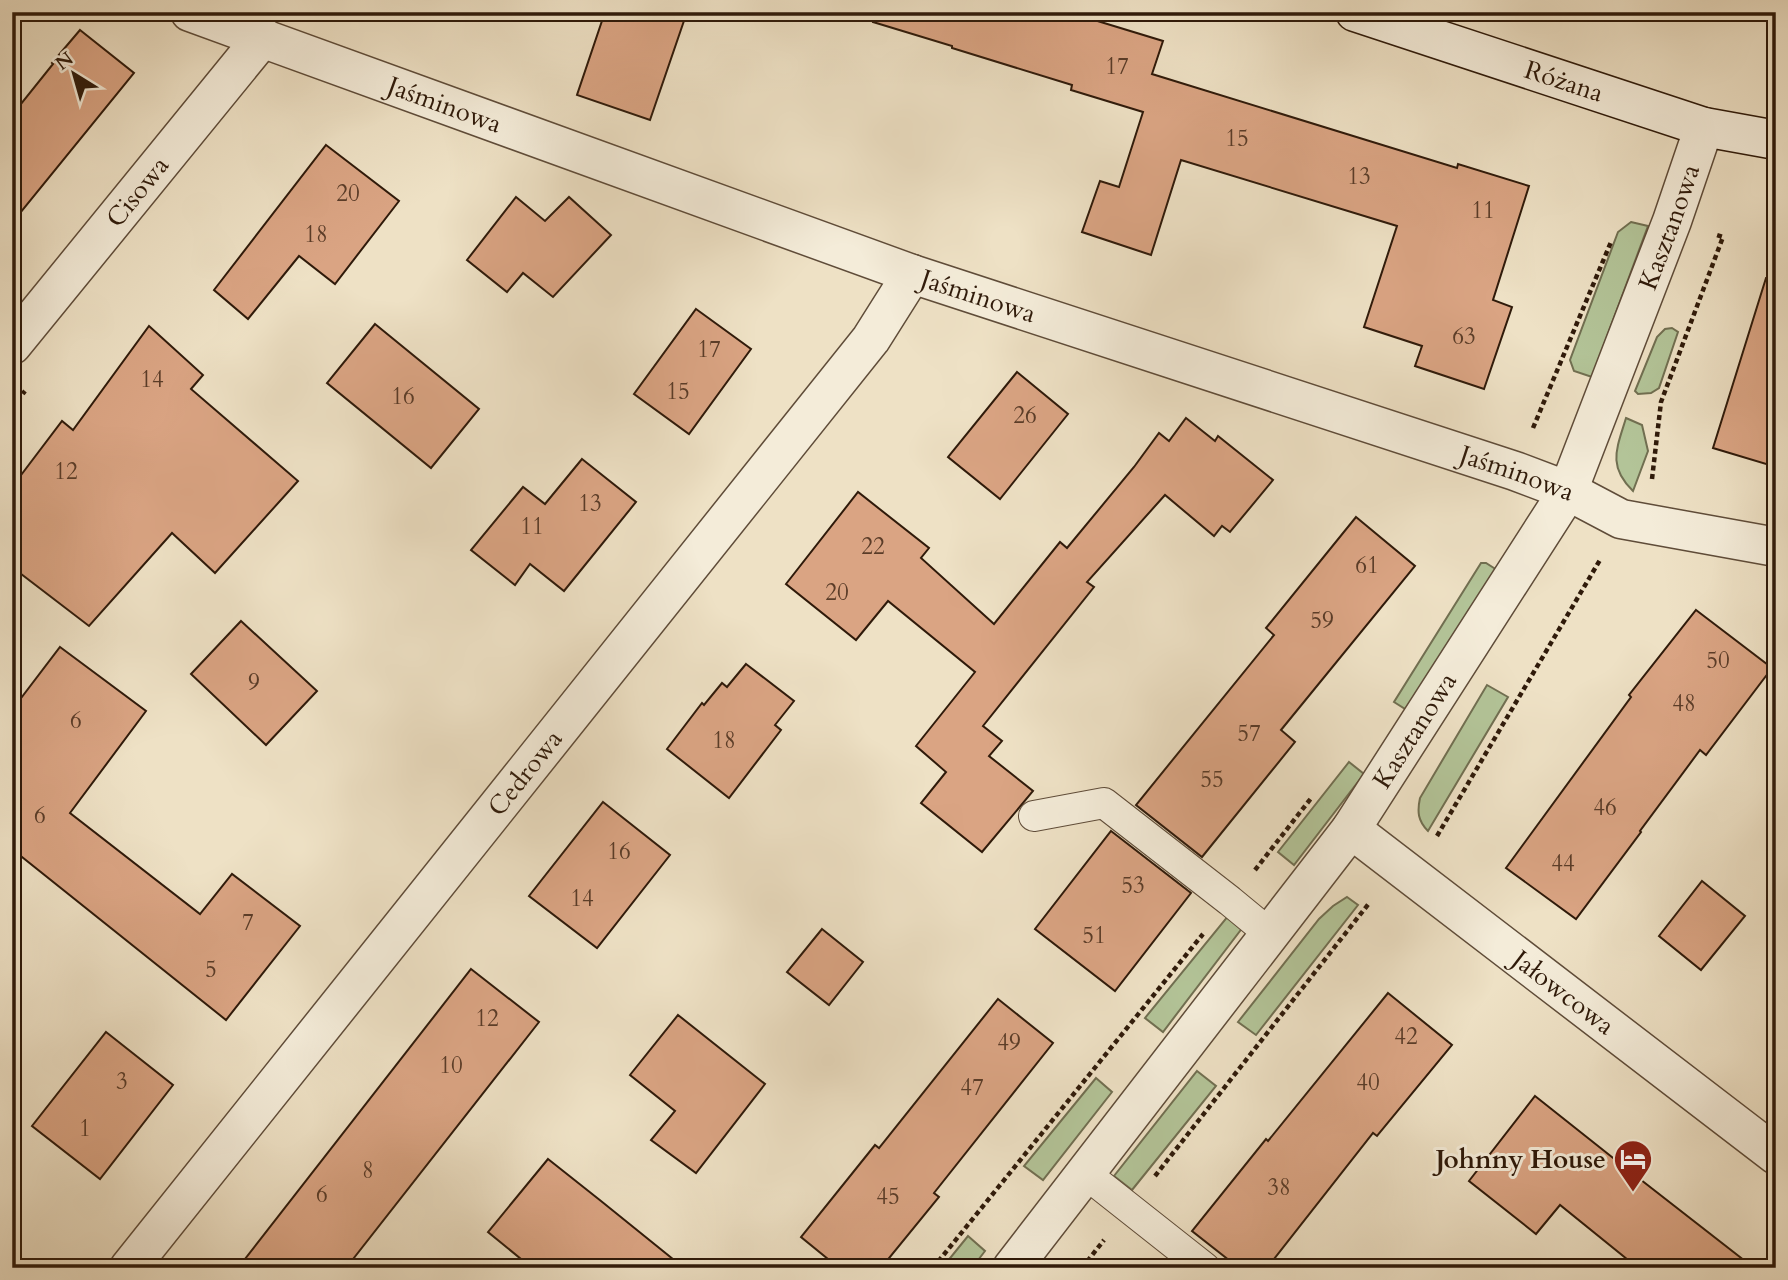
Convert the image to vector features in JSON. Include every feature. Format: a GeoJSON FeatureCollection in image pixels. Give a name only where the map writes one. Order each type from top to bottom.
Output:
{"type":"FeatureCollection","features":[{"type":"Feature","properties":{"kind":"street","name":"Jaśminowa"},"geometry":{"type":"LineString","coordinates":[[190,12],[912,274],[1502,467],[1568,491],[1621,519],[1776,547]]}},
{"type":"Feature","properties":{"kind":"street","name":"Różana"},"geometry":{"type":"LineString","coordinates":[[1355,12],[1704,127],[1776,140]]}},
{"type":"Feature","properties":{"kind":"street","name":"Cisowa"},"geometry":{"type":"LineString","coordinates":[[12,345],[263,37]]}},
{"type":"Feature","properties":{"kind":"street","name":"Kasztanowa"},"geometry":{"type":"LineString","coordinates":[[1012,1268],[1351,829],[1568,491],[1672,221],[1704,127]]}},
{"type":"Feature","properties":{"kind":"street","name":"Cedrowa"},"geometry":{"type":"LineString","coordinates":[[129,1268],[871,339],[912,274]]}},
{"type":"Feature","properties":{"kind":"street","name":"Jałowcowa"},"geometry":{"type":"LineString","coordinates":[[1351,829],[1776,1155]]}},
{"type":"Feature","properties":{"kind":"lane"},"geometry":{"type":"LineString","coordinates":[[1034,816],[1104,803],[1270,934]]}},
{"type":"Feature","properties":{"kind":"lane"},"geometry":{"type":"LineString","coordinates":[[1086,1174],[1205,1268]]}},
{"type":"Feature","properties":{"kind":"path"},"geometry":{"type":"LineString","coordinates":[[12,407],[29,386]]}},
{"type":"Feature","properties":{"kind":"path"},"geometry":{"type":"LineString","coordinates":[[933,1268],[1314,795]]}},
{"type":"Feature","properties":{"kind":"green space"},"geometry":{"type":"Polygon","coordinates":[[[1631,222],[1648,226],[1592,377],[1574,371],[1570,360],[1618,232],[1631,222]]]}},
{"type":"Feature","properties":{"kind":"green space"},"geometry":{"type":"Polygon","coordinates":[[[1672,328],[1678,332],[1659,388],[1651,393],[1638,394],[1635,391],[1657,337],[1665,329],[1672,328]]]}},
{"type":"Feature","properties":{"kind":"green space"},"geometry":{"type":"Polygon","coordinates":[[[1626,418],[1642,425],[1648,451],[1633,491],[1620,473],[1616,456],[1626,418]]]}},
{"type":"Feature","properties":{"kind":"green space"},"geometry":{"type":"Polygon","coordinates":[[[1481,563],[1497,570],[1410,712],[1394,702],[1481,563]]]}},
{"type":"Feature","properties":{"kind":"green space"},"geometry":{"type":"Polygon","coordinates":[[[1487,685],[1508,697],[1428,831],[1419,816],[1420,798],[1487,685]]]}},
{"type":"Feature","properties":{"kind":"green space"},"geometry":{"type":"Polygon","coordinates":[[[1349,762],[1364,774],[1294,865],[1278,852],[1349,762]]]}},
{"type":"Feature","properties":{"kind":"green space"},"geometry":{"type":"Polygon","coordinates":[[[1347,897],[1358,905],[1256,1035],[1238,1022],[1319,919],[1347,897]]]}},
{"type":"Feature","properties":{"kind":"green space"},"geometry":{"type":"Polygon","coordinates":[[[1228,916],[1243,927],[1163,1032],[1145,1018],[1228,916]]]}},
{"type":"Feature","properties":{"kind":"green space"},"geometry":{"type":"Polygon","coordinates":[[[1197,1071],[1216,1086],[1132,1190],[1114,1176],[1197,1071]]]}},
{"type":"Feature","properties":{"kind":"green space"},"geometry":{"type":"Polygon","coordinates":[[[1096,1078],[1112,1092],[1043,1180],[1024,1166],[1096,1078]]]}},
{"type":"Feature","properties":{"kind":"green space"},"geometry":{"type":"Polygon","coordinates":[[[968,1236],[985,1251],[972,1268],[942,1268],[968,1236]]]}},
{"type":"Feature","properties":{"kind":"building"},"geometry":{"type":"Polygon","coordinates":[[[605,12],[687,12],[650,120],[577,95],[605,12]]]}},
{"type":"Feature","properties":{"kind":"building"},"geometry":{"type":"Polygon","coordinates":[[[875,12],[1068,12],[1163,41],[1152,74],[1457,168],[1458,164],[1529,186],[1493,300],[1512,307],[1484,389],[1415,366],[1422,346],[1364,327],[1397,226],[1181,160],[1151,255],[1082,232],[1100,181],[1119,187],[1143,112],[1071,90],[1072,85],[873,22],[875,12]]]}},
{"type":"Feature","properties":{"kind":"building"},"geometry":{"type":"Polygon","coordinates":[[[80,30],[134,73],[12,223],[12,115],[80,30]]]}},
{"type":"Feature","properties":{"kind":"building"},"geometry":{"type":"Polygon","coordinates":[[[326,145],[399,201],[335,284],[299,256],[248,319],[214,290],[326,145]]]}},
{"type":"Feature","properties":{"kind":"building"},"geometry":{"type":"Polygon","coordinates":[[[516,197],[545,221],[569,197],[611,235],[553,297],[523,273],[507,292],[467,260],[516,197]]]}},
{"type":"Feature","properties":{"kind":"building"},"geometry":{"type":"Polygon","coordinates":[[[1766,278],[1776,279],[1776,467],[1713,448],[1766,278]]]}},
{"type":"Feature","properties":{"kind":"building"},"geometry":{"type":"Polygon","coordinates":[[[696,309],[751,349],[689,434],[634,394],[696,309]]]}},
{"type":"Feature","properties":{"kind":"building"},"geometry":{"type":"Polygon","coordinates":[[[375,324],[479,409],[431,468],[327,383],[375,324]]]}},
{"type":"Feature","properties":{"kind":"building"},"geometry":{"type":"Polygon","coordinates":[[[149,326],[203,375],[191,389],[298,481],[215,573],[172,533],[89,626],[12,567],[12,487],[62,421],[73,430],[149,326]]]}},
{"type":"Feature","properties":{"kind":"building"},"geometry":{"type":"Polygon","coordinates":[[[1017,372],[1068,414],[1000,499],[948,457],[1017,372]]]}},
{"type":"Feature","properties":{"kind":"building"},"geometry":{"type":"Polygon","coordinates":[[[1186,418],[1215,441],[1218,436],[1273,480],[1230,532],[1222,526],[1214,536],[1165,495],[1087,582],[1094,587],[983,726],[1002,741],[989,756],[1033,791],[982,852],[921,803],[946,772],[916,746],[975,672],[888,601],[856,640],[786,584],[858,492],[929,548],[921,558],[994,624],[1060,542],[1067,548],[1159,433],[1169,441],[1186,418]]]}},
{"type":"Feature","properties":{"kind":"building"},"geometry":{"type":"Polygon","coordinates":[[[582,459],[636,502],[564,591],[530,564],[515,585],[471,550],[523,487],[545,504],[582,459]]]}},
{"type":"Feature","properties":{"kind":"building"},"geometry":{"type":"Polygon","coordinates":[[[1356,517],[1415,566],[1281,730],[1295,742],[1202,857],[1136,805],[1274,635],[1266,628],[1356,517]]]}},
{"type":"Feature","properties":{"kind":"building"},"geometry":{"type":"Polygon","coordinates":[[[1696,610],[1772,668],[1706,755],[1700,750],[1576,919],[1506,868],[1631,697],[1629,695],[1696,610]]]}},
{"type":"Feature","properties":{"kind":"building"},"geometry":{"type":"Polygon","coordinates":[[[241,621],[317,691],[266,745],[191,674],[241,621]]]}},
{"type":"Feature","properties":{"kind":"building"},"geometry":{"type":"Polygon","coordinates":[[[60,647],[146,711],[70,813],[200,914],[232,874],[300,926],[226,1020],[12,849],[12,710],[60,647]]]}},
{"type":"Feature","properties":{"kind":"building"},"geometry":{"type":"Polygon","coordinates":[[[746,664],[794,701],[775,725],[781,730],[729,798],[667,749],[702,703],[704,705],[722,683],[727,687],[746,664]]]}},
{"type":"Feature","properties":{"kind":"building"},"geometry":{"type":"Polygon","coordinates":[[[603,802],[670,855],[597,948],[529,896],[603,802]]]}},
{"type":"Feature","properties":{"kind":"building"},"geometry":{"type":"Polygon","coordinates":[[[1111,831],[1191,893],[1115,991],[1035,929],[1111,831]]]}},
{"type":"Feature","properties":{"kind":"building"},"geometry":{"type":"Polygon","coordinates":[[[1702,881],[1745,916],[1701,970],[1659,936],[1702,881]]]}},
{"type":"Feature","properties":{"kind":"building"},"geometry":{"type":"Polygon","coordinates":[[[822,929],[863,962],[829,1005],[787,972],[822,929]]]}},
{"type":"Feature","properties":{"kind":"building"},"geometry":{"type":"Polygon","coordinates":[[[471,969],[539,1022],[346,1268],[238,1268],[471,969]]]}},
{"type":"Feature","properties":{"kind":"building"},"geometry":{"type":"Polygon","coordinates":[[[1388,993],[1452,1045],[1377,1136],[1373,1133],[1267,1268],[1239,1268],[1192,1231],[1388,993]]]}},
{"type":"Feature","properties":{"kind":"building"},"geometry":{"type":"Polygon","coordinates":[[[998,999],[1053,1043],[934,1193],[939,1197],[881,1268],[839,1268],[801,1237],[875,1145],[879,1148],[998,999]]]}},
{"type":"Feature","properties":{"kind":"building"},"geometry":{"type":"Polygon","coordinates":[[[678,1015],[765,1084],[696,1173],[651,1140],[675,1111],[630,1075],[678,1015]]]}},
{"type":"Feature","properties":{"kind":"building"},"geometry":{"type":"Polygon","coordinates":[[[106,1032],[173,1085],[100,1179],[32,1126],[106,1032]]]}},
{"type":"Feature","properties":{"kind":"building"},"geometry":{"type":"Polygon","coordinates":[[[1535,1096],[1754,1268],[1638,1268],[1560,1205],[1536,1234],[1469,1181],[1535,1096]]]}},
{"type":"Feature","properties":{"kind":"building"},"geometry":{"type":"Polygon","coordinates":[[[548,1159],[684,1268],[532,1268],[488,1232],[548,1159]]]}},
{"type":"Feature","properties":{"kind":"place","name":"Johnny House"},"geometry":{"type":"Point","coordinates":[1633,1193]}}]}
